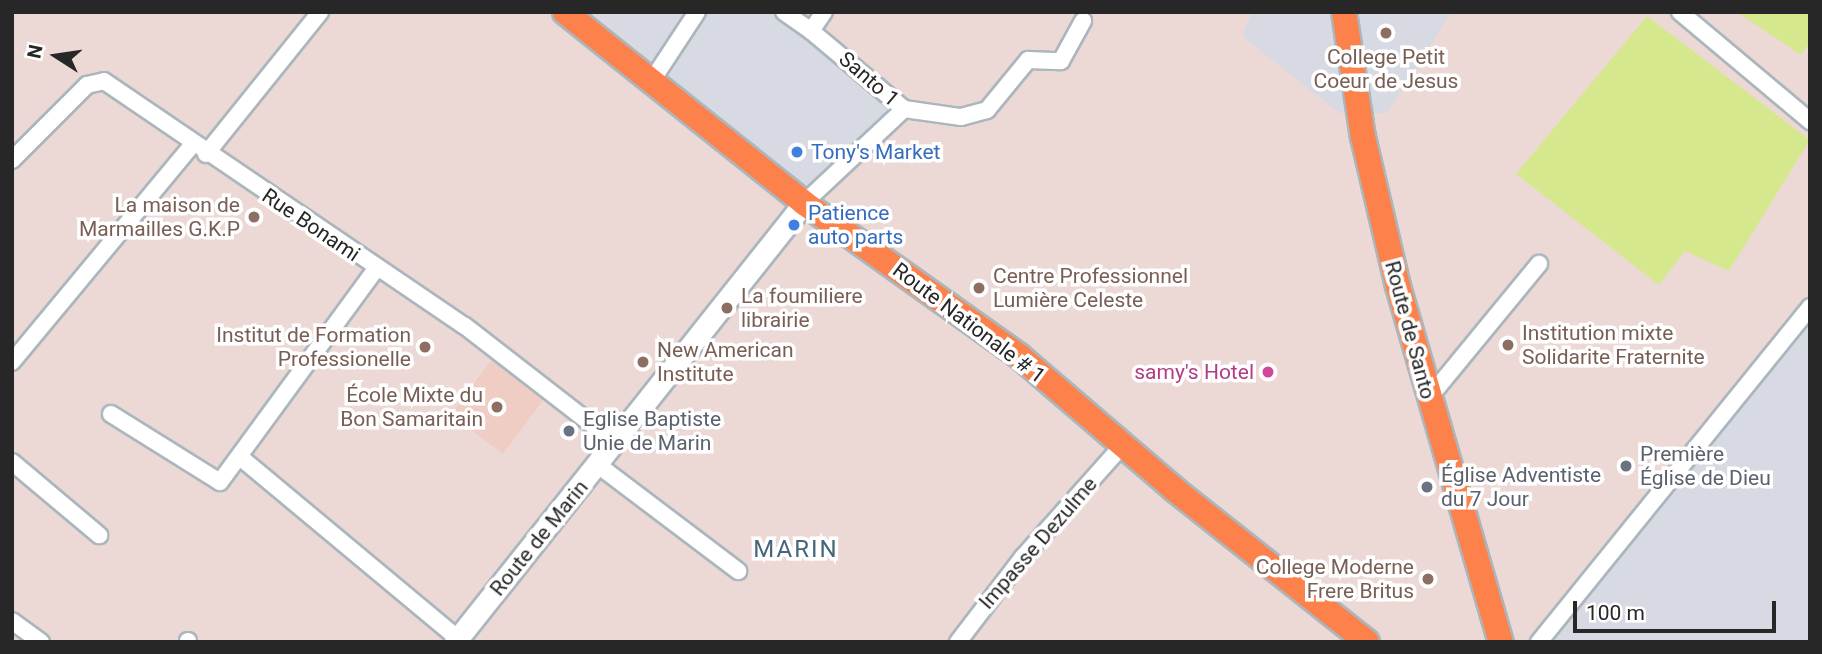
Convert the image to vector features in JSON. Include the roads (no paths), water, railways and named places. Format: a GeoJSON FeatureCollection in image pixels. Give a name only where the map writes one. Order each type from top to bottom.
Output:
{"type":"FeatureCollection","features":[{"type":"Feature","properties":{"kind":"main road","name":"Route Nationale # 1"},"geometry":{"type":"LineString","coordinates":[[565,12],[804,203],[1019,356],[1122,446],[1358,639]]}},
{"type":"Feature","properties":{"kind":"main road","name":"Route de Santo"},"geometry":{"type":"LineString","coordinates":[[1344,12],[1363,137],[1428,399],[1501,642]]}},
{"type":"Feature","properties":{"kind":"main road","name":"Route de Marin"},"geometry":{"type":"LineString","coordinates":[[456,640],[616,443],[804,203]]}},
{"type":"Feature","properties":{"kind":"street"},"geometry":{"type":"LineString","coordinates":[[206,154],[320,12]]}},
{"type":"Feature","properties":{"kind":"street"},"geometry":{"type":"LineString","coordinates":[[651,82],[696,12]]}},
{"type":"Feature","properties":{"kind":"street","name":"Santo 1"},"geometry":{"type":"LineString","coordinates":[[784,12],[811,31],[904,109],[804,203]]}},
{"type":"Feature","properties":{"kind":"street"},"geometry":{"type":"LineString","coordinates":[[811,31],[824,12]]}},
{"type":"Feature","properties":{"kind":"street"},"geometry":{"type":"LineString","coordinates":[[1680,12],[1810,121]]}},
{"type":"Feature","properties":{"kind":"street"},"geometry":{"type":"LineString","coordinates":[[904,109],[961,117],[987,110],[1028,60],[1061,61],[1083,21]]}},
{"type":"Feature","properties":{"kind":"street","name":"Rue Bonami"},"geometry":{"type":"LineString","coordinates":[[12,160],[87,85],[104,81],[206,154],[465,326],[616,443]]}},
{"type":"Feature","properties":{"kind":"street"},"geometry":{"type":"LineString","coordinates":[[12,362],[192,144]]}},
{"type":"Feature","properties":{"kind":"street"},"geometry":{"type":"LineString","coordinates":[[1428,399],[1539,264]]}},
{"type":"Feature","properties":{"kind":"street"},"geometry":{"type":"LineString","coordinates":[[111,414],[209,480],[220,482],[376,269]]}},
{"type":"Feature","properties":{"kind":"street"},"geometry":{"type":"LineString","coordinates":[[1539,642],[1810,307]]}},
{"type":"Feature","properties":{"kind":"street","name":"Impasse Dezulme"},"geometry":{"type":"LineString","coordinates":[[958,642],[1023,557],[1122,446]]}},
{"type":"Feature","properties":{"kind":"street"},"geometry":{"type":"LineString","coordinates":[[240,457],[456,640]]}},
{"type":"Feature","properties":{"kind":"street"},"geometry":{"type":"LineString","coordinates":[[12,462],[99,535]]}},
{"type":"Feature","properties":{"kind":"street"},"geometry":{"type":"LineString","coordinates":[[598,465],[738,572]]}},
{"type":"Feature","properties":{"kind":"street"},"geometry":{"type":"LineString","coordinates":[[12,621],[41,642]]}},
{"type":"Feature","properties":{"kind":"place","name":"College Petit Coeur de Jesus"},"geometry":{"type":"Point","coordinates":[1386,33]}},
{"type":"Feature","properties":{"kind":"place","name":"Tony's Market"},"geometry":{"type":"Point","coordinates":[797,152]}},
{"type":"Feature","properties":{"kind":"place","name":"La maison de Marmailles G.K.P"},"geometry":{"type":"Point","coordinates":[254,217]}},
{"type":"Feature","properties":{"kind":"place","name":"Patience auto parts"},"geometry":{"type":"Point","coordinates":[794,225]}},
{"type":"Feature","properties":{"kind":"place","name":"Centre Professionnel Lumière Celeste"},"geometry":{"type":"Point","coordinates":[979,288]}},
{"type":"Feature","properties":{"kind":"place","name":"La foumiliere librairie"},"geometry":{"type":"Point","coordinates":[727,308]}},
{"type":"Feature","properties":{"kind":"place","name":"Institution mixte Solidarite Fraternite"},"geometry":{"type":"Point","coordinates":[1508,345]}},
{"type":"Feature","properties":{"kind":"place","name":"Institut de Formation Professionelle"},"geometry":{"type":"Point","coordinates":[425,347]}},
{"type":"Feature","properties":{"kind":"place","name":"New American Institute"},"geometry":{"type":"Point","coordinates":[643,362]}},
{"type":"Feature","properties":{"kind":"place","name":"samy's Hotel"},"geometry":{"type":"Point","coordinates":[1268,372]}},
{"type":"Feature","properties":{"kind":"place","name":"École Mixte du Bon Samaritain"},"geometry":{"type":"Point","coordinates":[497,407]}},
{"type":"Feature","properties":{"kind":"place","name":"Eglise Baptiste Unie de Marin"},"geometry":{"type":"Point","coordinates":[569,431]}},
{"type":"Feature","properties":{"kind":"place","name":"Première Église de Dieu"},"geometry":{"type":"Point","coordinates":[1626,466]}},
{"type":"Feature","properties":{"kind":"place","name":"Église Adventiste du 7 Jour"},"geometry":{"type":"Point","coordinates":[1427,487]}},
{"type":"Feature","properties":{"kind":"place","name":"College Moderne Frere Britus"},"geometry":{"type":"Point","coordinates":[1428,579]}},
{"type":"Feature","properties":{"kind":"district","name":"MARIN"},"geometry":{"type":"Point","coordinates":[796,550]}}]}
